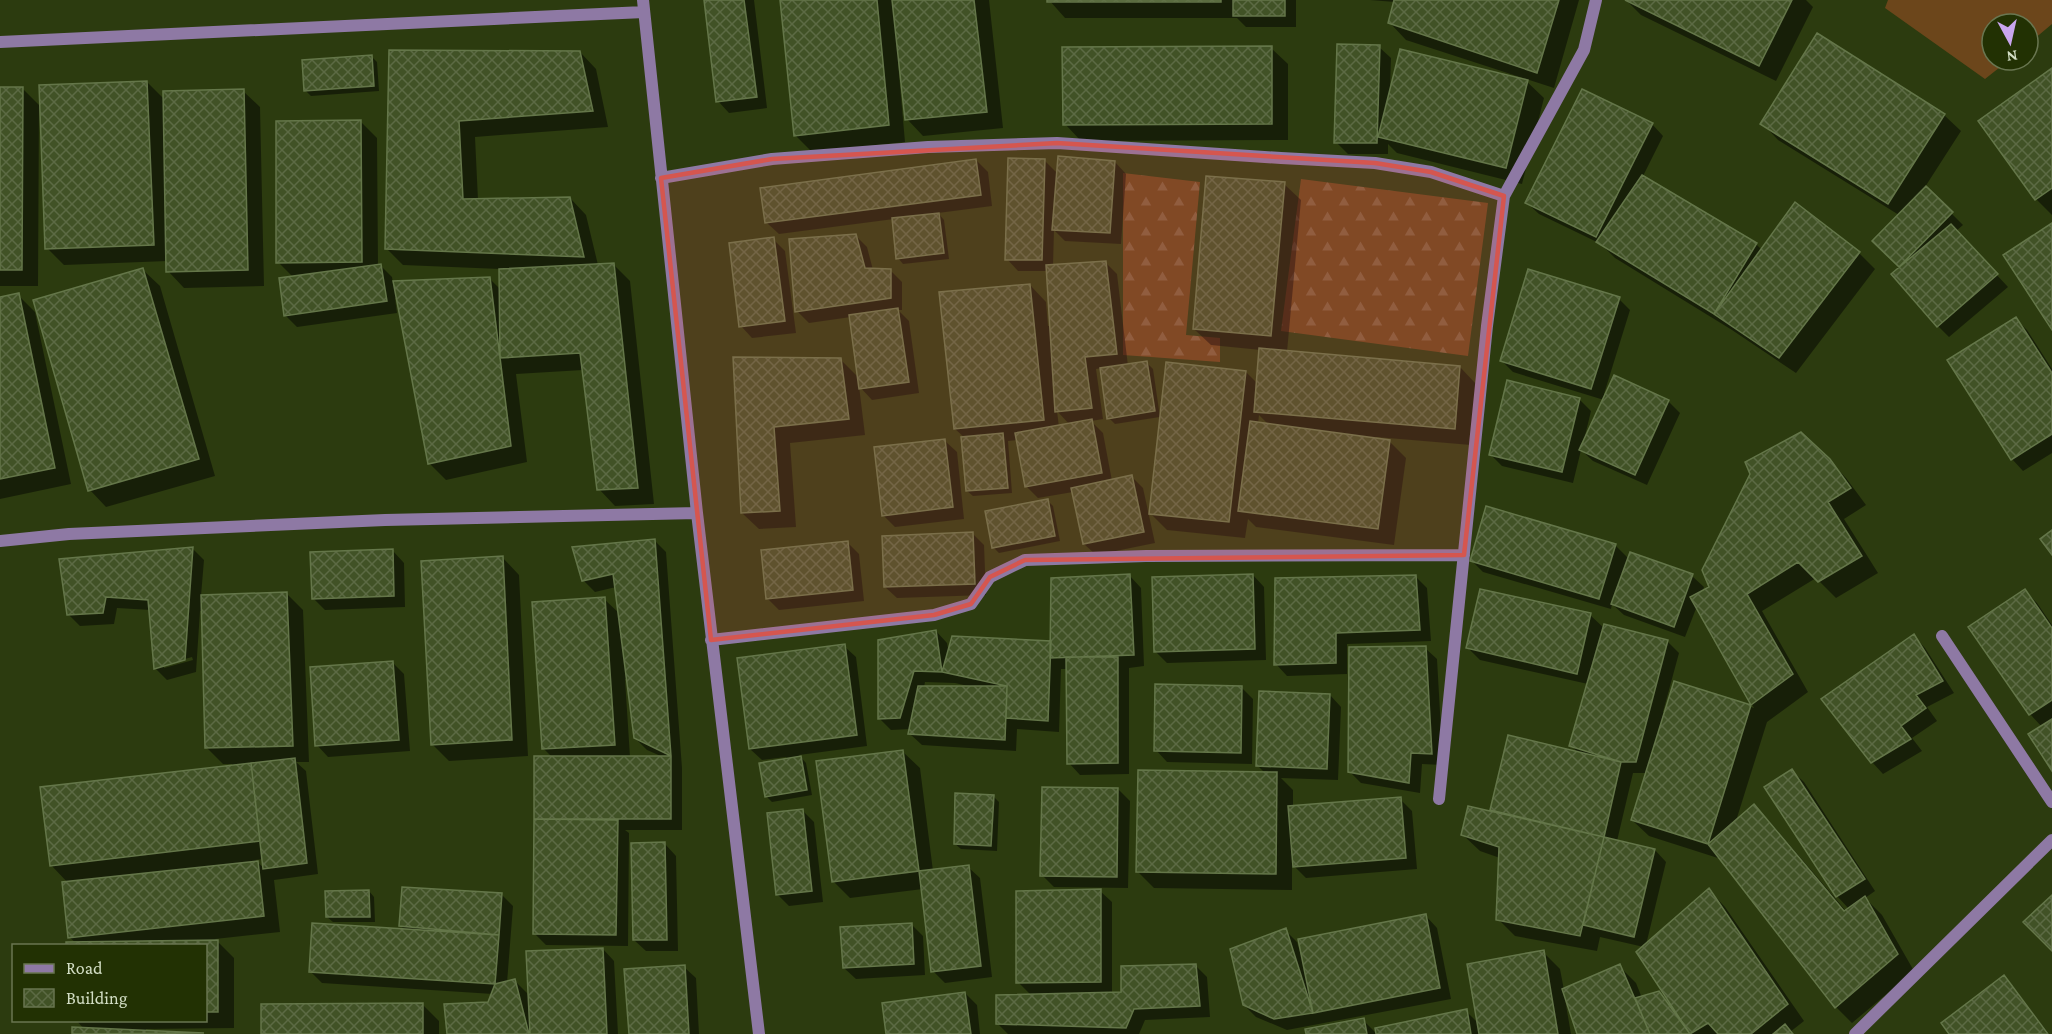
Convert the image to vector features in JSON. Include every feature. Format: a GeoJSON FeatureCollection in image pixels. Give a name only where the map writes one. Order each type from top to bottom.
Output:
{"type":"FeatureCollection","features":[{"type":"Feature","properties":{"kind":"street"},"geometry":{"type":"LineString","coordinates":[[1439,799],[1487,326],[1504,196],[1584,50],[1596,0]]}},
{"type":"Feature","properties":{"kind":"street"},"geometry":{"type":"LineString","coordinates":[[0,42],[643,6],[711,640],[759,1034]]}},
{"type":"Feature","properties":{"kind":"street"},"geometry":{"type":"LineString","coordinates":[[662,178],[772,159],[928,147],[1057,143],[1375,163],[1431,172],[1504,196]]}},
{"type":"Feature","properties":{"kind":"street"},"geometry":{"type":"LineString","coordinates":[[0,541],[69,534],[385,520],[697,513]]}},
{"type":"Feature","properties":{"kind":"street"},"geometry":{"type":"LineString","coordinates":[[711,640],[934,615],[971,604],[990,576],[1025,561],[1146,556],[1464,555]]}},
{"type":"Feature","properties":{"kind":"street"},"geometry":{"type":"LineString","coordinates":[[1942,636],[2052,802]]}},
{"type":"Feature","properties":{"kind":"street"},"geometry":{"type":"LineString","coordinates":[[1855,1034],[2052,840]]}},
{"type":"Feature","properties":{"kind":"highlighted area"},"geometry":{"type":"Polygon","coordinates":[[[1057,143],[1375,163],[1431,172],[1504,196],[1464,555],[1025,560],[990,577],[971,604],[934,615],[711,640],[661,178],[772,159],[1057,143]]]}},
{"type":"Feature","properties":{"kind":"green space"},"geometry":{"type":"Polygon","coordinates":[[[1888,0],[2052,0],[2052,24],[2040,34],[2040,12],[1980,12],[1980,72],[1994,72],[1985,79],[1885,8],[1888,0]]]}},
{"type":"Feature","properties":{"kind":"green space"},"geometry":{"type":"Polygon","coordinates":[[[1123,173],[1200,182],[1186,335],[1220,338],[1220,362],[1123,355],[1123,173]]]}},
{"type":"Feature","properties":{"kind":"green space"},"geometry":{"type":"Polygon","coordinates":[[[1301,179],[1488,203],[1468,356],[1281,331],[1301,179]]]}},
{"type":"Feature","properties":{"kind":"building"},"geometry":{"type":"Polygon","coordinates":[[[704,0],[744,0],[757,97],[716,102],[704,0]]]}},
{"type":"Feature","properties":{"kind":"building"},"geometry":{"type":"Polygon","coordinates":[[[780,0],[877,0],[889,125],[794,136],[780,0]]]}},
{"type":"Feature","properties":{"kind":"building"},"geometry":{"type":"Polygon","coordinates":[[[892,0],[974,0],[987,112],[905,120],[892,0]]]}},
{"type":"Feature","properties":{"kind":"building"},"geometry":{"type":"Polygon","coordinates":[[[1047,0],[1221,0],[1221,2],[1047,2],[1047,0]]]}},
{"type":"Feature","properties":{"kind":"building"},"geometry":{"type":"Polygon","coordinates":[[[1233,0],[1285,0],[1285,16],[1233,16],[1233,0]]]}},
{"type":"Feature","properties":{"kind":"building"},"geometry":{"type":"Polygon","coordinates":[[[1394,0],[1559,0],[1537,73],[1388,23],[1394,0]]]}},
{"type":"Feature","properties":{"kind":"building"},"geometry":{"type":"Polygon","coordinates":[[[1625,0],[1792,0],[1759,66],[1625,0]]]}},
{"type":"Feature","properties":{"kind":"building"},"geometry":{"type":"Polygon","coordinates":[[[1817,33],[1945,114],[1888,204],[1760,124],[1817,33]]]}},
{"type":"Feature","properties":{"kind":"building"},"geometry":{"type":"Polygon","coordinates":[[[1337,44],[1380,45],[1377,143],[1334,143],[1337,44]]]}},
{"type":"Feature","properties":{"kind":"building"},"geometry":{"type":"Polygon","coordinates":[[[1272,46],[1272,124],[1063,125],[1062,47],[1272,46]]]}},
{"type":"Feature","properties":{"kind":"building"},"geometry":{"type":"Polygon","coordinates":[[[1400,49],[1528,80],[1506,168],[1378,137],[1400,49]]]}},
{"type":"Feature","properties":{"kind":"building"},"geometry":{"type":"Polygon","coordinates":[[[389,50],[580,51],[593,111],[459,121],[463,199],[570,197],[584,257],[385,249],[389,50]]]}},
{"type":"Feature","properties":{"kind":"building"},"geometry":{"type":"Polygon","coordinates":[[[372,55],[374,86],[304,91],[302,60],[372,55]]]}},
{"type":"Feature","properties":{"kind":"building"},"geometry":{"type":"Polygon","coordinates":[[[2052,68],[2052,188],[2035,200],[1978,121],[2052,68]]]}},
{"type":"Feature","properties":{"kind":"building"},"geometry":{"type":"Polygon","coordinates":[[[147,81],[154,245],[45,249],[39,85],[147,81]]]}},
{"type":"Feature","properties":{"kind":"building"},"geometry":{"type":"Polygon","coordinates":[[[0,87],[23,87],[22,270],[0,270],[0,87]]]}},
{"type":"Feature","properties":{"kind":"building"},"geometry":{"type":"Polygon","coordinates":[[[244,89],[248,270],[166,272],[163,91],[244,89]]]}},
{"type":"Feature","properties":{"kind":"building"},"geometry":{"type":"Polygon","coordinates":[[[1582,89],[1653,123],[1596,237],[1525,203],[1582,89]]]}},
{"type":"Feature","properties":{"kind":"building"},"geometry":{"type":"Polygon","coordinates":[[[361,120],[362,262],[276,263],[276,121],[361,120]]]}},
{"type":"Feature","properties":{"kind":"building"},"geometry":{"type":"Polygon","coordinates":[[[1058,156],[1115,161],[1110,233],[1052,230],[1058,156]]]}},
{"type":"Feature","properties":{"kind":"building"},"geometry":{"type":"Polygon","coordinates":[[[1008,158],[1045,159],[1042,260],[1005,260],[1008,158]]]}},
{"type":"Feature","properties":{"kind":"building"},"geometry":{"type":"Polygon","coordinates":[[[976,159],[981,195],[765,223],[760,188],[976,159]]]}},
{"type":"Feature","properties":{"kind":"building"},"geometry":{"type":"Polygon","coordinates":[[[1642,175],[1757,243],[1714,314],[1596,242],[1642,175]]]}},
{"type":"Feature","properties":{"kind":"building"},"geometry":{"type":"Polygon","coordinates":[[[1206,176],[1285,182],[1271,336],[1193,329],[1206,176]]]}},
{"type":"Feature","properties":{"kind":"building"},"geometry":{"type":"Polygon","coordinates":[[[1926,186],[1953,212],[1899,267],[1872,241],[1926,186]]]}},
{"type":"Feature","properties":{"kind":"building"},"geometry":{"type":"Polygon","coordinates":[[[1795,202],[1860,252],[1779,358],[1714,314],[1795,202]]]}},
{"type":"Feature","properties":{"kind":"building"},"geometry":{"type":"Polygon","coordinates":[[[939,213],[944,253],[896,259],[892,218],[939,213]]]}},
{"type":"Feature","properties":{"kind":"building"},"geometry":{"type":"Polygon","coordinates":[[[2052,223],[2052,330],[2003,255],[2052,223]]]}},
{"type":"Feature","properties":{"kind":"building"},"geometry":{"type":"Polygon","coordinates":[[[1951,224],[1998,274],[1937,327],[1891,274],[1951,224]]]}},
{"type":"Feature","properties":{"kind":"building"},"geometry":{"type":"Polygon","coordinates":[[[856,234],[865,268],[891,269],[891,298],[795,312],[789,239],[856,234]]]}},
{"type":"Feature","properties":{"kind":"building"},"geometry":{"type":"Polygon","coordinates":[[[774,237],[785,321],[739,327],[729,243],[774,237]]]}},
{"type":"Feature","properties":{"kind":"building"},"geometry":{"type":"Polygon","coordinates":[[[1106,261],[1117,354],[1085,357],[1092,408],[1055,412],[1046,265],[1106,261]]]}},
{"type":"Feature","properties":{"kind":"building"},"geometry":{"type":"Polygon","coordinates":[[[614,263],[638,488],[597,490],[580,353],[500,358],[499,269],[614,263]]]}},
{"type":"Feature","properties":{"kind":"building"},"geometry":{"type":"Polygon","coordinates":[[[381,264],[387,301],[284,316],[279,278],[381,264]]]}},
{"type":"Feature","properties":{"kind":"building"},"geometry":{"type":"Polygon","coordinates":[[[143,268],[199,459],[88,491],[33,300],[143,268]]]}},
{"type":"Feature","properties":{"kind":"building"},"geometry":{"type":"Polygon","coordinates":[[[1528,269],[1620,297],[1591,389],[1500,361],[1528,269]]]}},
{"type":"Feature","properties":{"kind":"building"},"geometry":{"type":"Polygon","coordinates":[[[490,277],[511,446],[428,464],[393,281],[490,277]]]}},
{"type":"Feature","properties":{"kind":"building"},"geometry":{"type":"Polygon","coordinates":[[[1030,284],[1044,420],[954,429],[939,292],[1030,284]]]}},
{"type":"Feature","properties":{"kind":"building"},"geometry":{"type":"Polygon","coordinates":[[[19,293],[55,468],[0,479],[0,297],[19,293]]]}},
{"type":"Feature","properties":{"kind":"building"},"geometry":{"type":"Polygon","coordinates":[[[898,308],[909,382],[859,389],[849,315],[898,308]]]}},
{"type":"Feature","properties":{"kind":"building"},"geometry":{"type":"Polygon","coordinates":[[[2016,317],[2052,373],[2052,434],[2011,460],[1947,360],[2016,317]]]}},
{"type":"Feature","properties":{"kind":"building"},"geometry":{"type":"Polygon","coordinates":[[[1259,348],[1460,366],[1455,429],[1254,412],[1259,348]]]}},
{"type":"Feature","properties":{"kind":"building"},"geometry":{"type":"Polygon","coordinates":[[[733,357],[841,358],[849,419],[774,427],[780,511],[741,513],[733,357]]]}},
{"type":"Feature","properties":{"kind":"building"},"geometry":{"type":"Polygon","coordinates":[[[1147,361],[1155,411],[1107,419],[1100,368],[1147,361]]]}},
{"type":"Feature","properties":{"kind":"building"},"geometry":{"type":"Polygon","coordinates":[[[1166,362],[1246,371],[1229,522],[1149,514],[1166,362]]]}},
{"type":"Feature","properties":{"kind":"building"},"geometry":{"type":"Polygon","coordinates":[[[1614,375],[1669,400],[1635,475],[1579,450],[1614,375]]]}},
{"type":"Feature","properties":{"kind":"building"},"geometry":{"type":"Polygon","coordinates":[[[1507,380],[1580,398],[1562,472],[1489,455],[1507,380]]]}},
{"type":"Feature","properties":{"kind":"building"},"geometry":{"type":"Polygon","coordinates":[[[1092,419],[1102,473],[1025,487],[1015,433],[1092,419]]]}},
{"type":"Feature","properties":{"kind":"building"},"geometry":{"type":"Polygon","coordinates":[[[1250,421],[1390,440],[1378,529],[1238,511],[1250,421]]]}},
{"type":"Feature","properties":{"kind":"building"},"geometry":{"type":"Polygon","coordinates":[[[1801,432],[1830,459],[1851,488],[1828,502],[1862,556],[1818,582],[1798,562],[1747,594],[1793,674],[1751,705],[1690,597],[1709,587],[1702,570],[1750,474],[1745,462],[1801,432]]]}},
{"type":"Feature","properties":{"kind":"building"},"geometry":{"type":"Polygon","coordinates":[[[1003,433],[1008,488],[966,491],[961,437],[1003,433]]]}},
{"type":"Feature","properties":{"kind":"building"},"geometry":{"type":"Polygon","coordinates":[[[945,439],[953,507],[882,516],[874,447],[945,439]]]}},
{"type":"Feature","properties":{"kind":"building"},"geometry":{"type":"Polygon","coordinates":[[[1132,475],[1144,532],[1083,544],[1071,488],[1132,475]]]}},
{"type":"Feature","properties":{"kind":"building"},"geometry":{"type":"Polygon","coordinates":[[[1048,499],[1055,536],[992,548],[985,511],[1048,499]]]}},
{"type":"Feature","properties":{"kind":"building"},"geometry":{"type":"Polygon","coordinates":[[[1486,506],[1616,544],[1599,599],[1470,561],[1486,506]]]}},
{"type":"Feature","properties":{"kind":"building"},"geometry":{"type":"Polygon","coordinates":[[[2052,530],[2052,555],[2040,539],[2052,530]]]}},
{"type":"Feature","properties":{"kind":"building"},"geometry":{"type":"Polygon","coordinates":[[[973,532],[975,584],[884,587],[882,536],[973,532]]]}},
{"type":"Feature","properties":{"kind":"building"},"geometry":{"type":"Polygon","coordinates":[[[655,539],[671,756],[634,738],[613,574],[582,581],[572,547],[655,539]]]}},
{"type":"Feature","properties":{"kind":"building"},"geometry":{"type":"Polygon","coordinates":[[[848,541],[853,590],[766,599],[761,550],[848,541]]]}},
{"type":"Feature","properties":{"kind":"building"},"geometry":{"type":"Polygon","coordinates":[[[193,547],[185,660],[154,669],[148,600],[106,597],[103,613],[67,615],[59,559],[193,547]]]}},
{"type":"Feature","properties":{"kind":"building"},"geometry":{"type":"Polygon","coordinates":[[[393,549],[394,596],[312,599],[310,552],[393,549]]]}},
{"type":"Feature","properties":{"kind":"building"},"geometry":{"type":"Polygon","coordinates":[[[1630,552],[1693,574],[1674,627],[1611,604],[1630,552]]]}},
{"type":"Feature","properties":{"kind":"building"},"geometry":{"type":"Polygon","coordinates":[[[503,556],[512,740],[431,745],[421,561],[503,556]]]}},
{"type":"Feature","properties":{"kind":"building"},"geometry":{"type":"Polygon","coordinates":[[[1130,574],[1134,655],[1050,658],[1051,578],[1130,574]]]}},
{"type":"Feature","properties":{"kind":"building"},"geometry":{"type":"Polygon","coordinates":[[[1253,574],[1255,649],[1154,652],[1152,577],[1253,574]]]}},
{"type":"Feature","properties":{"kind":"building"},"geometry":{"type":"Polygon","coordinates":[[[1416,575],[1420,630],[1336,633],[1336,663],[1274,665],[1275,578],[1416,575]]]}},
{"type":"Feature","properties":{"kind":"building"},"geometry":{"type":"Polygon","coordinates":[[[1480,589],[1591,613],[1577,674],[1466,648],[1480,589]]]}},
{"type":"Feature","properties":{"kind":"building"},"geometry":{"type":"Polygon","coordinates":[[[2025,589],[2052,628],[2052,700],[2029,715],[1968,627],[2025,589]]]}},
{"type":"Feature","properties":{"kind":"building"},"geometry":{"type":"Polygon","coordinates":[[[287,592],[293,746],[205,748],[201,595],[287,592]]]}},
{"type":"Feature","properties":{"kind":"building"},"geometry":{"type":"Polygon","coordinates":[[[605,597],[615,745],[542,749],[532,602],[605,597]]]}},
{"type":"Feature","properties":{"kind":"building"},"geometry":{"type":"Polygon","coordinates":[[[1604,624],[1668,640],[1636,762],[1621,762],[1569,746],[1604,624]]]}},
{"type":"Feature","properties":{"kind":"building"},"geometry":{"type":"Polygon","coordinates":[[[936,630],[942,672],[914,671],[900,718],[878,719],[878,640],[936,630]]]}},
{"type":"Feature","properties":{"kind":"building"},"geometry":{"type":"Polygon","coordinates":[[[1914,634],[1943,681],[1916,695],[1926,708],[1901,726],[1911,739],[1871,763],[1821,699],[1914,634]]]}},
{"type":"Feature","properties":{"kind":"building"},"geometry":{"type":"Polygon","coordinates":[[[952,636],[1051,641],[1048,721],[1006,718],[1007,686],[942,672],[952,636]]]}},
{"type":"Feature","properties":{"kind":"building"},"geometry":{"type":"Polygon","coordinates":[[[845,644],[857,735],[749,749],[737,658],[845,644]]]}},
{"type":"Feature","properties":{"kind":"building"},"geometry":{"type":"Polygon","coordinates":[[[1426,646],[1432,754],[1411,753],[1409,783],[1348,772],[1349,647],[1426,646]]]}},
{"type":"Feature","properties":{"kind":"building"},"geometry":{"type":"Polygon","coordinates":[[[1066,657],[1118,657],[1118,763],[1067,764],[1066,657]]]}},
{"type":"Feature","properties":{"kind":"building"},"geometry":{"type":"Polygon","coordinates":[[[393,661],[399,740],[315,746],[310,667],[393,661]]]}},
{"type":"Feature","properties":{"kind":"building"},"geometry":{"type":"Polygon","coordinates":[[[1674,681],[1751,705],[1708,844],[1631,820],[1674,681]]]}},
{"type":"Feature","properties":{"kind":"building"},"geometry":{"type":"Polygon","coordinates":[[[1155,684],[1242,686],[1241,753],[1154,751],[1155,684]]]}},
{"type":"Feature","properties":{"kind":"building"},"geometry":{"type":"Polygon","coordinates":[[[918,686],[1007,686],[1005,740],[908,734],[918,686]]]}},
{"type":"Feature","properties":{"kind":"building"},"geometry":{"type":"Polygon","coordinates":[[[1259,691],[1330,694],[1327,769],[1256,766],[1259,691]]]}},
{"type":"Feature","properties":{"kind":"building"},"geometry":{"type":"Polygon","coordinates":[[[2052,719],[2052,771],[2028,734],[2052,719]]]}},
{"type":"Feature","properties":{"kind":"building"},"geometry":{"type":"Polygon","coordinates":[[[1508,735],[1621,762],[1604,837],[1490,810],[1508,735]]]}},
{"type":"Feature","properties":{"kind":"building"},"geometry":{"type":"Polygon","coordinates":[[[903,750],[919,871],[832,882],[816,761],[903,750]]]}},
{"type":"Feature","properties":{"kind":"building"},"geometry":{"type":"Polygon","coordinates":[[[534,756],[671,756],[671,819],[534,819],[534,756]]]}},
{"type":"Feature","properties":{"kind":"building"},"geometry":{"type":"Polygon","coordinates":[[[801,756],[807,790],[765,797],[759,763],[801,756]]]}},
{"type":"Feature","properties":{"kind":"building"},"geometry":{"type":"Polygon","coordinates":[[[295,758],[307,863],[263,869],[251,763],[295,758]]]}},
{"type":"Feature","properties":{"kind":"building"},"geometry":{"type":"Polygon","coordinates":[[[251,763],[260,841],[50,866],[40,787],[251,763]]]}},
{"type":"Feature","properties":{"kind":"building"},"geometry":{"type":"Polygon","coordinates":[[[1792,769],[1865,879],[1836,897],[1764,787],[1792,769]]]}},
{"type":"Feature","properties":{"kind":"building"},"geometry":{"type":"Polygon","coordinates":[[[1138,770],[1277,772],[1276,874],[1136,872],[1138,770]]]}},
{"type":"Feature","properties":{"kind":"building"},"geometry":{"type":"Polygon","coordinates":[[[1042,787],[1118,788],[1117,877],[1040,876],[1042,787]]]}},
{"type":"Feature","properties":{"kind":"building"},"geometry":{"type":"Polygon","coordinates":[[[955,793],[994,795],[991,846],[954,844],[955,793]]]}},
{"type":"Feature","properties":{"kind":"building"},"geometry":{"type":"Polygon","coordinates":[[[1401,797],[1406,858],[1293,867],[1288,806],[1401,797]]]}},
{"type":"Feature","properties":{"kind":"building"},"geometry":{"type":"Polygon","coordinates":[[[1754,804],[1844,911],[1865,896],[1898,954],[1835,1008],[1708,844],[1754,804]]]}},
{"type":"Feature","properties":{"kind":"building"},"geometry":{"type":"Polygon","coordinates":[[[1468,806],[1604,837],[1580,936],[1496,920],[1499,847],[1461,835],[1468,806]]]}},
{"type":"Feature","properties":{"kind":"building"},"geometry":{"type":"Polygon","coordinates":[[[803,809],[812,891],[776,895],[767,813],[803,809]]]}},
{"type":"Feature","properties":{"kind":"building"},"geometry":{"type":"Polygon","coordinates":[[[534,819],[618,820],[616,935],[533,934],[534,819]]]}},
{"type":"Feature","properties":{"kind":"building"},"geometry":{"type":"Polygon","coordinates":[[[1604,837],[1655,849],[1634,937],[1583,925],[1604,837]]]}},
{"type":"Feature","properties":{"kind":"building"},"geometry":{"type":"Polygon","coordinates":[[[665,842],[667,940],[633,940],[631,843],[665,842]]]}},
{"type":"Feature","properties":{"kind":"building"},"geometry":{"type":"Polygon","coordinates":[[[258,861],[264,916],[68,938],[62,882],[258,861]]]}},
{"type":"Feature","properties":{"kind":"building"},"geometry":{"type":"Polygon","coordinates":[[[969,865],[981,966],[931,972],[919,871],[969,865]]]}},
{"type":"Feature","properties":{"kind":"building"},"geometry":{"type":"Polygon","coordinates":[[[402,887],[502,893],[499,935],[399,926],[402,887]]]}},
{"type":"Feature","properties":{"kind":"building"},"geometry":{"type":"Polygon","coordinates":[[[1709,888],[1788,1004],[1751,1034],[1718,1034],[1708,1023],[1690,1034],[1636,952],[1709,888]]]}},
{"type":"Feature","properties":{"kind":"building"},"geometry":{"type":"Polygon","coordinates":[[[1101,889],[1101,982],[1016,983],[1016,891],[1101,889]]]}},
{"type":"Feature","properties":{"kind":"building"},"geometry":{"type":"Polygon","coordinates":[[[369,890],[370,917],[326,917],[325,891],[369,890]]]}},
{"type":"Feature","properties":{"kind":"building"},"geometry":{"type":"Polygon","coordinates":[[[2052,895],[2052,951],[2023,922],[2052,895]]]}},
{"type":"Feature","properties":{"kind":"building"},"geometry":{"type":"Polygon","coordinates":[[[1426,914],[1440,988],[1313,1013],[1298,939],[1426,914]]]}},
{"type":"Feature","properties":{"kind":"building"},"geometry":{"type":"Polygon","coordinates":[[[312,923],[499,935],[495,984],[309,972],[312,923]]]}},
{"type":"Feature","properties":{"kind":"building"},"geometry":{"type":"Polygon","coordinates":[[[912,923],[914,964],[843,968],[840,927],[912,923]]]}},
{"type":"Feature","properties":{"kind":"building"},"geometry":{"type":"Polygon","coordinates":[[[1286,928],[1313,1013],[1274,1019],[1243,1005],[1230,949],[1286,928]]]}},
{"type":"Feature","properties":{"kind":"building"},"geometry":{"type":"Polygon","coordinates":[[[218,940],[218,1012],[207,1012],[207,944],[66,944],[66,942],[218,940]]]}},
{"type":"Feature","properties":{"kind":"building"},"geometry":{"type":"Polygon","coordinates":[[[603,948],[607,1034],[530,1034],[526,951],[603,948]]]}},
{"type":"Feature","properties":{"kind":"building"},"geometry":{"type":"Polygon","coordinates":[[[1544,950],[1558,1034],[1479,1034],[1467,964],[1544,950]]]}},
{"type":"Feature","properties":{"kind":"building"},"geometry":{"type":"Polygon","coordinates":[[[1196,964],[1200,1006],[1134,1009],[1126,1028],[996,1024],[996,995],[1121,992],[1121,966],[1196,964]]]}},
{"type":"Feature","properties":{"kind":"building"},"geometry":{"type":"Polygon","coordinates":[[[1620,964],[1650,1034],[1577,1034],[1562,989],[1620,964]]]}},
{"type":"Feature","properties":{"kind":"building"},"geometry":{"type":"Polygon","coordinates":[[[685,965],[689,1034],[629,1034],[624,969],[685,965]]]}},
{"type":"Feature","properties":{"kind":"building"},"geometry":{"type":"Polygon","coordinates":[[[2004,975],[2048,1034],[1949,1034],[1941,1023],[2004,975]]]}},
{"type":"Feature","properties":{"kind":"building"},"geometry":{"type":"Polygon","coordinates":[[[515,979],[529,1034],[447,1034],[444,1004],[488,1002],[495,984],[515,979]]]}},
{"type":"Feature","properties":{"kind":"building"},"geometry":{"type":"Polygon","coordinates":[[[1659,991],[1690,1034],[1650,1034],[1635,998],[1659,991]]]}},
{"type":"Feature","properties":{"kind":"building"},"geometry":{"type":"Polygon","coordinates":[[[965,992],[971,1034],[886,1034],[882,1003],[965,992]]]}},
{"type":"Feature","properties":{"kind":"building"},"geometry":{"type":"Polygon","coordinates":[[[423,1003],[423,1034],[261,1034],[261,1004],[423,1003]]]}},
{"type":"Feature","properties":{"kind":"building"},"geometry":{"type":"Polygon","coordinates":[[[1467,1009],[1471,1034],[1376,1034],[1375,1028],[1467,1009]]]}},
{"type":"Feature","properties":{"kind":"building"},"geometry":{"type":"Polygon","coordinates":[[[1364,1018],[1367,1034],[1306,1034],[1305,1029],[1364,1018]]]}},
{"type":"Feature","properties":{"kind":"building"},"geometry":{"type":"Polygon","coordinates":[[[1785,1024],[1793,1034],[1773,1034],[1785,1024]]]}},
{"type":"Feature","properties":{"kind":"building"},"geometry":{"type":"Polygon","coordinates":[[[72,1027],[204,1033],[72,1034],[72,1027]]]}}]}
